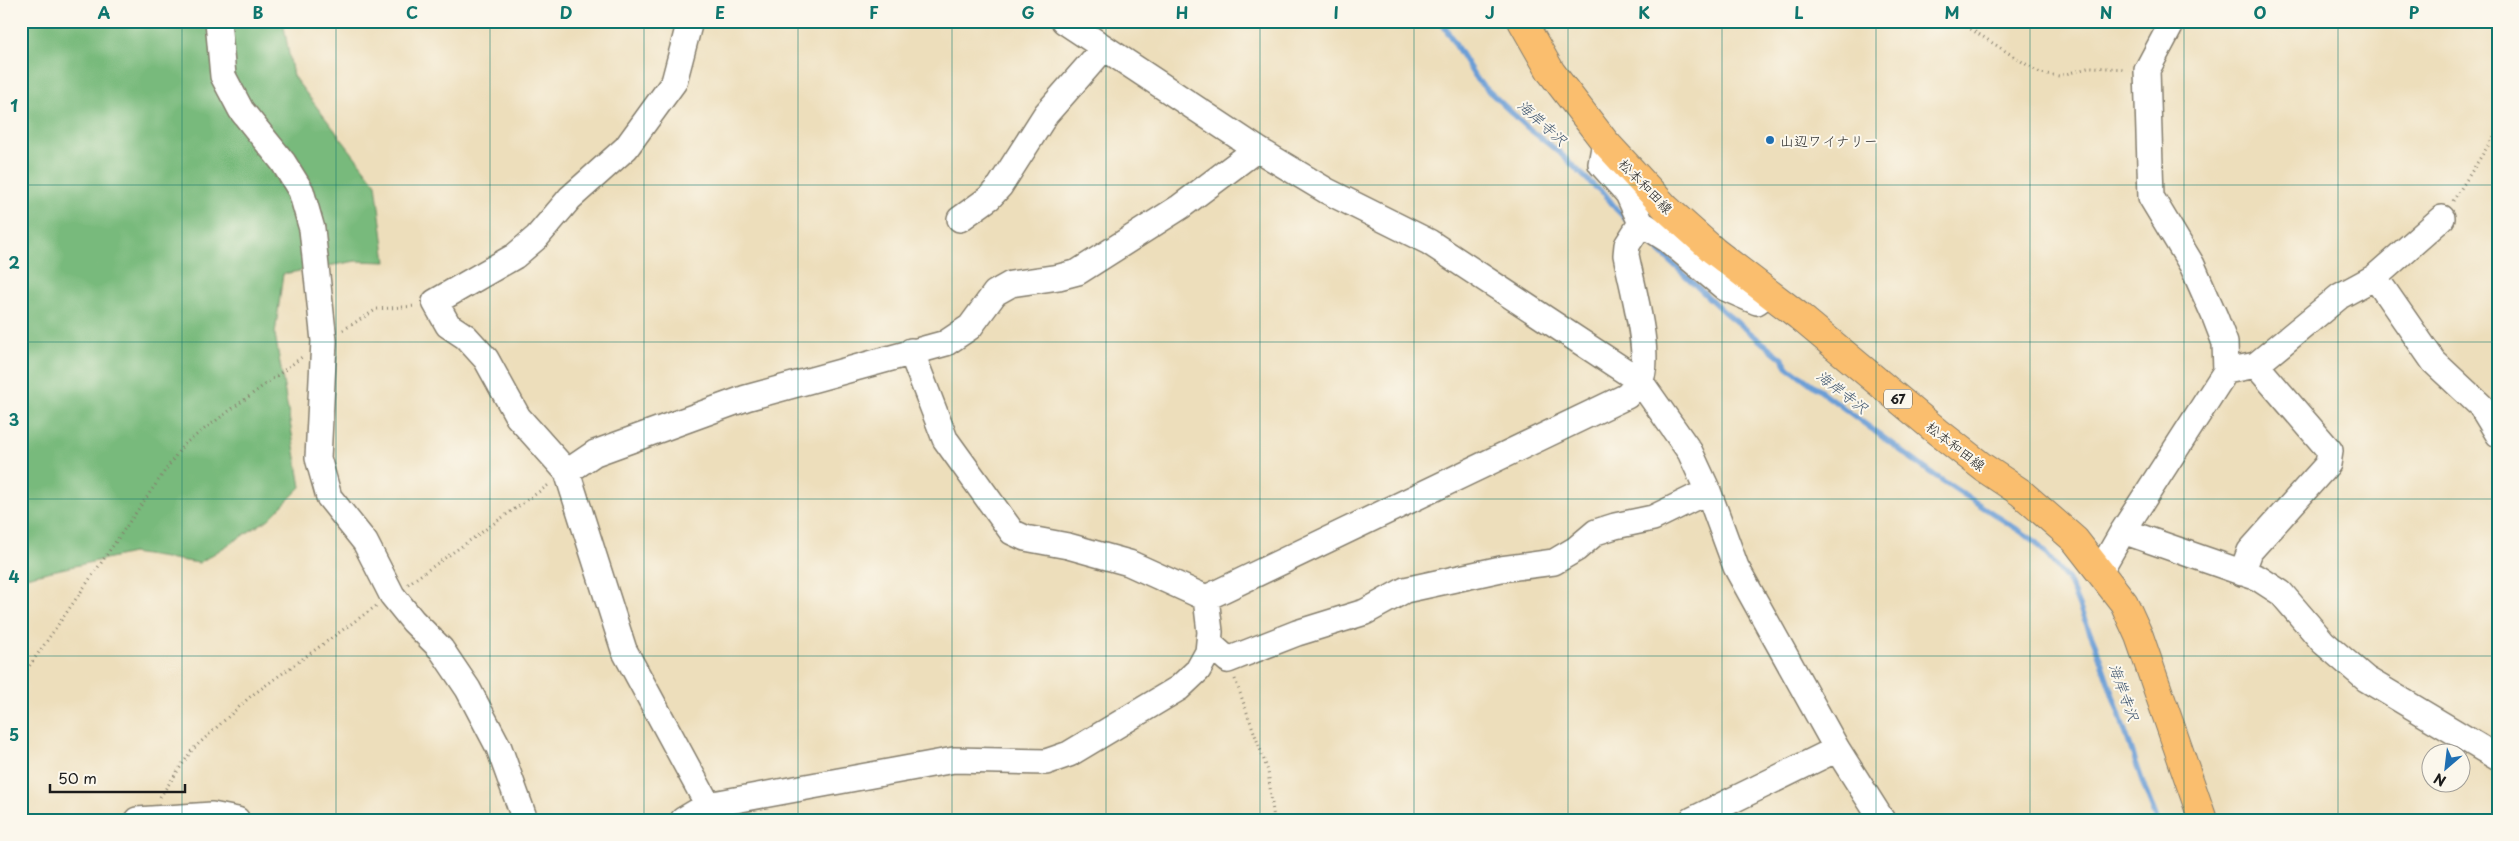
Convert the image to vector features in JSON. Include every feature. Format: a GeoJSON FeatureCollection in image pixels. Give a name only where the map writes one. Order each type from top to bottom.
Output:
{"type":"FeatureCollection","features":[{"type":"Feature","properties":{"kind":"main road","name":"松本和田線"},"geometry":{"type":"LineString","coordinates":[[1522,21],[1551,72],[1604,142],[1666,208],[1714,251],[1799,316],[1938,432],[2048,514],[2074,540],[2124,603],[2139,636],[2203,820]]}},
{"type":"Feature","properties":{"kind":"street"},"geometry":{"type":"LineString","coordinates":[[218,21],[223,76],[241,110],[283,162],[301,191],[312,229],[324,341],[318,458],[330,497],[365,542],[392,595],[413,621],[441,649],[468,689],[499,748],[525,820]]}},
{"type":"Feature","properties":{"kind":"street"},"geometry":{"type":"LineString","coordinates":[[690,21],[674,82],[626,148],[570,198],[537,237],[515,256],[435,302],[448,325],[466,337],[486,359],[518,417],[567,472],[624,650],[708,805]]}},
{"type":"Feature","properties":{"kind":"street"},"geometry":{"type":"LineString","coordinates":[[1064,21],[1257,149],[1327,191],[1429,242],[1640,381],[1690,452],[1708,491],[1736,567],[1837,750],[1882,820]]}},
{"type":"Feature","properties":{"kind":"street"},"geometry":{"type":"LineString","coordinates":[[2100,571],[2123,531],[2226,371],[2225,343],[2216,317],[2192,265],[2151,197],[2147,70],[2173,21]]}},
{"type":"Feature","properties":{"kind":"street"},"geometry":{"type":"LineString","coordinates":[[960,219],[989,198],[1000,186],[1046,114],[1104,48]]}},
{"type":"Feature","properties":{"kind":"street"},"geometry":{"type":"LineString","coordinates":[[1604,142],[1601,164],[1628,194],[1641,223],[1668,240],[1725,288],[1737,295],[1757,302],[1768,294]]}},
{"type":"Feature","properties":{"kind":"street"},"geometry":{"type":"LineString","coordinates":[[567,472],[595,453],[746,398],[911,351],[946,343],[970,327],[995,292],[1011,284],[1059,277],[1078,272],[1180,207],[1257,149]]}},
{"type":"Feature","properties":{"kind":"street"},"geometry":{"type":"LineString","coordinates":[[2226,371],[2256,365],[2340,296],[2375,277],[2442,218]]}},
{"type":"Feature","properties":{"kind":"street"},"geometry":{"type":"LineString","coordinates":[[1206,598],[1627,396],[1640,381],[1644,365],[1643,341],[1626,255],[1627,245],[1641,223]]}},
{"type":"Feature","properties":{"kind":"street"},"geometry":{"type":"LineString","coordinates":[[2375,277],[2434,362],[2481,406],[2498,434]]}},
{"type":"Feature","properties":{"kind":"street"},"geometry":{"type":"LineString","coordinates":[[911,351],[945,439],[1012,532],[1025,538],[1068,546],[1129,563],[1206,598]]}},
{"type":"Feature","properties":{"kind":"street"},"geometry":{"type":"LineString","coordinates":[[2242,573],[2250,551],[2328,464],[2330,451],[2256,365]]}},
{"type":"Feature","properties":{"kind":"street"},"geometry":{"type":"LineString","coordinates":[[1209,643],[1228,660],[1297,634],[1365,612],[1405,590],[1492,571],[1554,562],[1576,549],[1596,532],[1614,526],[1653,518],[1708,491]]}},
{"type":"Feature","properties":{"kind":"street"},"geometry":{"type":"LineString","coordinates":[[2123,531],[2258,578],[2281,594],[2323,642],[2366,679],[2498,758]]}},
{"type":"Feature","properties":{"kind":"street"},"geometry":{"type":"LineString","coordinates":[[683,820],[708,805],[954,760],[1046,762],[1069,754],[1178,688],[1198,670],[1208,652],[1209,643],[1210,632],[1206,598]]}},
{"type":"Feature","properties":{"kind":"street"},"geometry":{"type":"LineString","coordinates":[[1692,820],[1837,750]]}},
{"type":"Feature","properties":{"kind":"street"},"geometry":{"type":"LineString","coordinates":[[141,819],[212,814],[237,820]]}},
{"type":"Feature","properties":{"kind":"path"},"geometry":{"type":"LineString","coordinates":[[1958,21],[2040,73],[2059,76],[2091,67],[2147,70]]}},
{"type":"Feature","properties":{"kind":"path"},"geometry":{"type":"LineString","coordinates":[[2442,218],[2498,130]]}},
{"type":"Feature","properties":{"kind":"path"},"geometry":{"type":"LineString","coordinates":[[21,678],[183,445],[324,341],[377,309],[435,302]]}},
{"type":"Feature","properties":{"kind":"path"},"geometry":{"type":"LineString","coordinates":[[141,819],[192,750],[251,696],[567,472]]}},
{"type":"Feature","properties":{"kind":"path"},"geometry":{"type":"LineString","coordinates":[[1228,660],[1268,771],[1274,820]]}},
{"type":"Feature","properties":{"kind":"green space"},"geometry":{"type":"Polygon","coordinates":[[[21,21],[283,21],[293,76],[376,184],[386,262],[356,261],[283,274],[275,334],[301,487],[269,519],[199,563],[132,553],[21,578],[21,21]]]}},
{"type":"Feature","properties":{"kind":"waterway","name":"海岸寺沢"},"geometry":{"type":"LineString","coordinates":[[1441,21],[1477,80],[1527,127],[1560,153],[1605,194],[1629,222]]}},
{"type":"Feature","properties":{"kind":"waterway","name":"海岸寺沢"},"geometry":{"type":"LineString","coordinates":[[1650,242],[1724,312],[1783,359],[1787,366],[1931,473],[2035,541],[2068,580],[2095,644],[2157,820]]}},
{"type":"Feature","properties":{"kind":"place","name":"山辺ワイナリー"},"geometry":{"type":"Point","coordinates":[1770,140]}}]}
